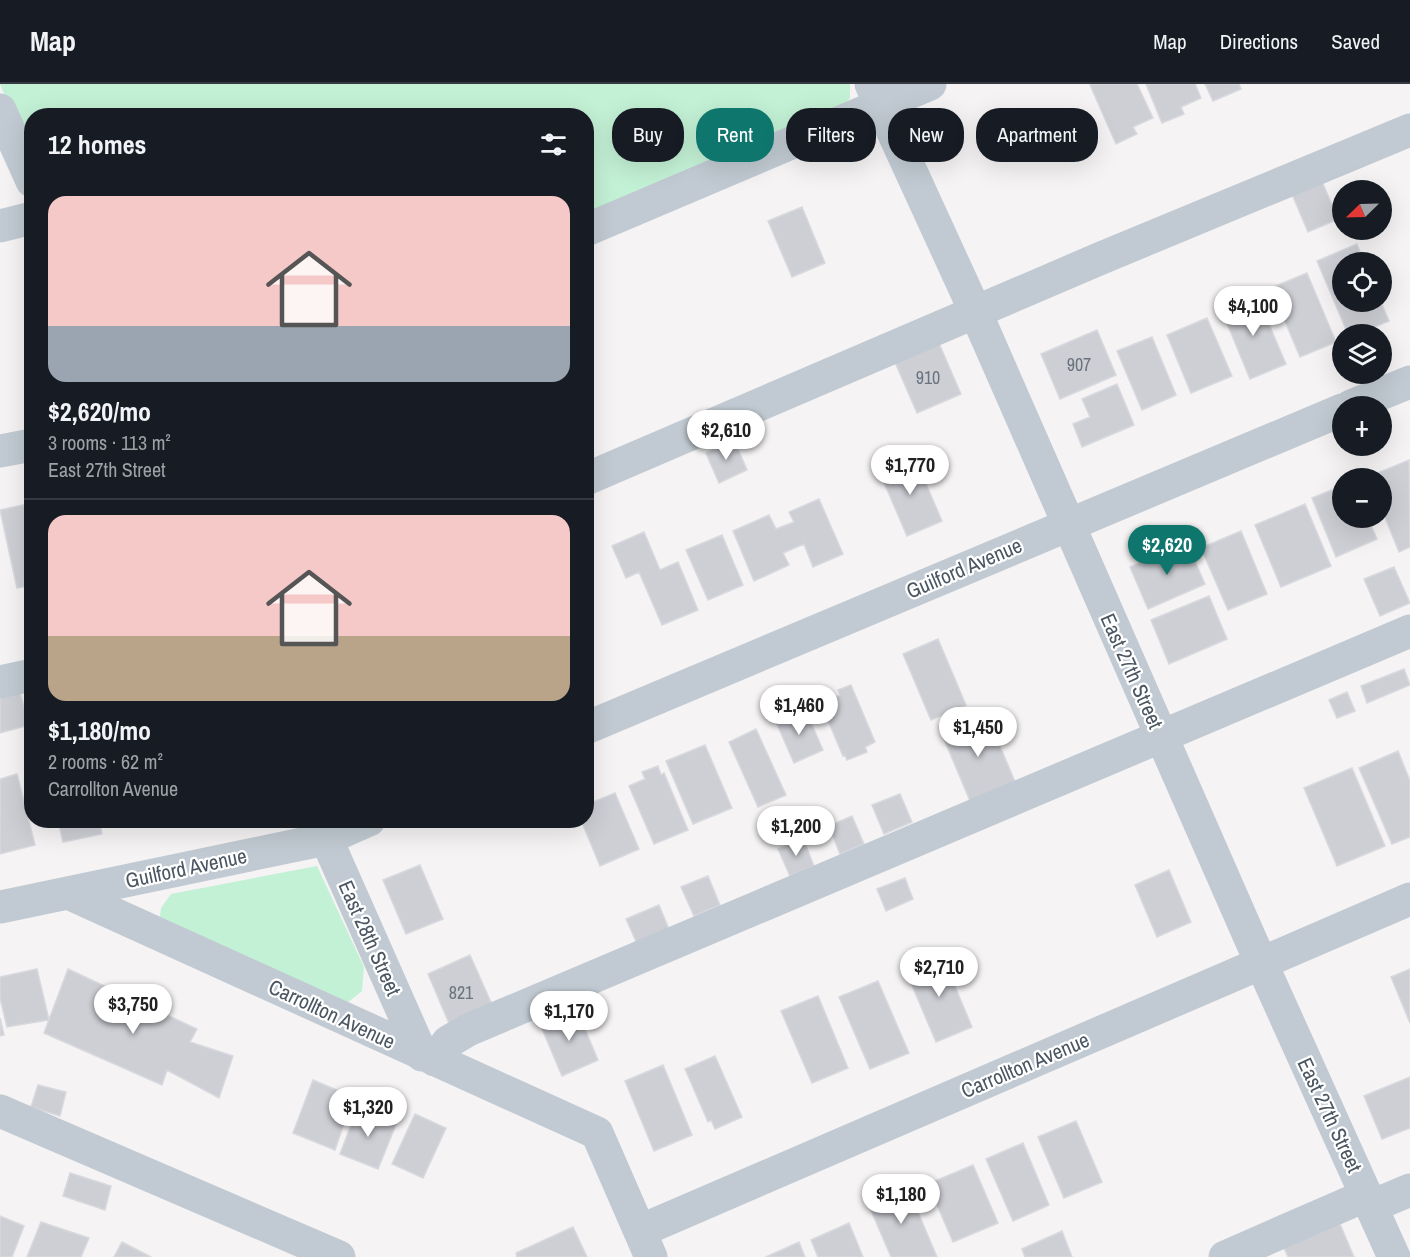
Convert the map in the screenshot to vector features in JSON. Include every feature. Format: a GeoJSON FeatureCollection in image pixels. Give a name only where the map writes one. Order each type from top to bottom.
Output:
{"type":"FeatureCollection","features":[{"type":"Feature","properties":{"kind":"street"},"geometry":{"type":"LineString","coordinates":[[594,226],[876,94],[930,84]]}},
{"type":"Feature","properties":{"kind":"street","name":"East 27th Street"},"geometry":{"type":"LineString","coordinates":[[876,94],[976,313],[1261,964],[1394,1257]]}},
{"type":"Feature","properties":{"kind":"street"},"geometry":{"type":"LineString","coordinates":[[0,110],[24,163]]}},
{"type":"Feature","properties":{"kind":"street"},"geometry":{"type":"LineString","coordinates":[[594,477],[1410,130]]}},
{"type":"Feature","properties":{"kind":"street"},"geometry":{"type":"LineString","coordinates":[[0,226],[24,220]]}},
{"type":"Feature","properties":{"kind":"street"},"geometry":{"type":"LineString","coordinates":[[1376,396],[1410,382]]}},
{"type":"Feature","properties":{"kind":"street","name":"Guilford Avenue"},"geometry":{"type":"LineString","coordinates":[[594,725],[1332,414]]}},
{"type":"Feature","properties":{"kind":"street"},"geometry":{"type":"LineString","coordinates":[[0,452],[24,447]]}},
{"type":"Feature","properties":{"kind":"street"},"geometry":{"type":"LineString","coordinates":[[429,1057],[447,1042],[468,1030],[1410,631]]}},
{"type":"Feature","properties":{"kind":"street"},"geometry":{"type":"LineString","coordinates":[[0,682],[24,677]]}},
{"type":"Feature","properties":{"kind":"street","name":"Guilford Avenue"},"geometry":{"type":"LineString","coordinates":[[0,907],[68,893],[322,830]]}},
{"type":"Feature","properties":{"kind":"street","name":"East 28th Street"},"geometry":{"type":"LineString","coordinates":[[322,830],[429,1057]]}},
{"type":"Feature","properties":{"kind":"street","name":"Carrollton Avenue"},"geometry":{"type":"LineString","coordinates":[[68,893],[597,1133],[645,1244],[1261,964],[1410,899]]}},
{"type":"Feature","properties":{"kind":"street"},"geometry":{"type":"LineString","coordinates":[[0,1111],[339,1257]]}},
{"type":"Feature","properties":{"kind":"street"},"geometry":{"type":"LineString","coordinates":[[1225,1257],[1370,1201],[1410,1190]]}},
{"type":"Feature","properties":{"kind":"green space"},"geometry":{"type":"Polygon","coordinates":[[[0,84],[850,84],[850,98],[846,103],[835,108],[786,108],[786,129],[774,134],[774,108],[696,108],[696,162],[711,162],[594,213],[594,108],[24,108],[24,142],[0,84]]]}},
{"type":"Feature","properties":{"kind":"green space"},"geometry":{"type":"Polygon","coordinates":[[[317,866],[364,967],[362,991],[347,1003],[160,917],[161,908],[171,894],[317,866]]]}},
{"type":"Feature","properties":{"kind":"building"},"geometry":{"type":"Polygon","coordinates":[[[1137,84],[1153,118],[1133,127],[1137,134],[1116,144],[1090,85],[1137,84]]]}},
{"type":"Feature","properties":{"kind":"building"},"geometry":{"type":"Polygon","coordinates":[[[1146,84],[1195,84],[1201,98],[1181,107],[1184,114],[1162,123],[1146,84]]]}},
{"type":"Feature","properties":{"kind":"building"},"geometry":{"type":"Polygon","coordinates":[[[1205,84],[1239,84],[1241,89],[1213,101],[1205,84]]]}},
{"type":"Feature","properties":{"kind":"building"},"geometry":{"type":"Polygon","coordinates":[[[1321,179],[1332,205],[1332,222],[1308,232],[1291,192],[1321,179]]]}},
{"type":"Feature","properties":{"kind":"building"},"geometry":{"type":"Polygon","coordinates":[[[802,207],[825,263],[792,277],[768,221],[802,207]]]}},
{"type":"Feature","properties":{"kind":"building"},"geometry":{"type":"Polygon","coordinates":[[[1357,244],[1360,252],[1338,252],[1357,244]]]}},
{"type":"Feature","properties":{"kind":"building"},"geometry":{"type":"Polygon","coordinates":[[[1332,255],[1332,296],[1317,261],[1332,255]]]}},
{"type":"Feature","properties":{"kind":"building"},"geometry":{"type":"Polygon","coordinates":[[[1307,273],[1332,332],[1332,344],[1300,357],[1271,288],[1307,273]]]}},
{"type":"Feature","properties":{"kind":"building"},"geometry":{"type":"Polygon","coordinates":[[[1256,294],[1286,364],[1250,379],[1221,309],[1256,294]]]}},
{"type":"Feature","properties":{"kind":"building"},"geometry":{"type":"Polygon","coordinates":[[[1339,312],[1385,312],[1389,321],[1381,324],[1344,324],[1339,312]]]}},
{"type":"Feature","properties":{"kind":"building"},"geometry":{"type":"Polygon","coordinates":[[[1207,318],[1232,376],[1191,393],[1167,335],[1207,318]]]}},
{"type":"Feature","properties":{"kind":"building"},"geometry":{"type":"Polygon","coordinates":[[[1097,330],[1116,375],[1060,399],[1041,354],[1097,330]]]}},
{"type":"Feature","properties":{"kind":"building"},"geometry":{"type":"Polygon","coordinates":[[[1152,337],[1176,395],[1142,410],[1117,351],[1152,337]]]}},
{"type":"Feature","properties":{"kind":"building"},"geometry":{"type":"Polygon","coordinates":[[[938,341],[961,394],[917,413],[894,360],[938,341]]]}},
{"type":"Feature","properties":{"kind":"building"},"geometry":{"type":"Polygon","coordinates":[[[1117,384],[1134,425],[1082,447],[1073,424],[1090,417],[1082,399],[1117,384]]]}},
{"type":"Feature","properties":{"kind":"building"},"geometry":{"type":"Polygon","coordinates":[[[734,440],[747,470],[719,483],[706,453],[734,440]]]}},
{"type":"Feature","properties":{"kind":"building"},"geometry":{"type":"Polygon","coordinates":[[[914,456],[942,521],[907,536],[879,471],[914,456]]]}},
{"type":"Feature","properties":{"kind":"building"},"geometry":{"type":"Polygon","coordinates":[[[1409,460],[1410,547],[1399,552],[1389,528],[1392,528],[1392,468],[1390,468],[1409,460]]]}},
{"type":"Feature","properties":{"kind":"building"},"geometry":{"type":"Polygon","coordinates":[[[1332,490],[1332,528],[1372,528],[1377,539],[1336,557],[1312,498],[1332,490]]]}},
{"type":"Feature","properties":{"kind":"building"},"geometry":{"type":"Polygon","coordinates":[[[819,499],[843,554],[813,567],[804,544],[783,553],[789,565],[754,581],[733,531],[769,515],[776,529],[794,522],[789,512],[819,499]]]}},
{"type":"Feature","properties":{"kind":"building"},"geometry":{"type":"Polygon","coordinates":[[[1305,504],[1331,566],[1281,587],[1255,525],[1305,504]]]}},
{"type":"Feature","properties":{"kind":"building"},"geometry":{"type":"Polygon","coordinates":[[[24,505],[24,587],[17,588],[0,510],[24,505]]]}},
{"type":"Feature","properties":{"kind":"building"},"geometry":{"type":"Polygon","coordinates":[[[1241,531],[1267,594],[1228,610],[1201,548],[1241,531]]]}},
{"type":"Feature","properties":{"kind":"building"},"geometry":{"type":"Polygon","coordinates":[[[644,532],[660,570],[678,562],[698,610],[662,625],[639,572],[626,578],[612,546],[644,532]]]}},
{"type":"Feature","properties":{"kind":"building"},"geometry":{"type":"Polygon","coordinates":[[[722,535],[743,585],[708,600],[686,550],[722,535]]]}},
{"type":"Feature","properties":{"kind":"building"},"geometry":{"type":"Polygon","coordinates":[[[1187,543],[1205,584],[1148,609],[1130,567],[1187,543]]]}},
{"type":"Feature","properties":{"kind":"building"},"geometry":{"type":"Polygon","coordinates":[[[1394,567],[1410,603],[1380,616],[1364,579],[1394,567]]]}},
{"type":"Feature","properties":{"kind":"building"},"geometry":{"type":"Polygon","coordinates":[[[1209,596],[1227,639],[1169,664],[1151,620],[1209,596]]]}},
{"type":"Feature","properties":{"kind":"building"},"geometry":{"type":"Polygon","coordinates":[[[938,639],[966,705],[931,720],[903,654],[938,639]]]}},
{"type":"Feature","properties":{"kind":"building"},"geometry":{"type":"Polygon","coordinates":[[[1404,669],[1410,685],[1367,703],[1361,686],[1404,669]]]}},
{"type":"Feature","properties":{"kind":"building"},"geometry":{"type":"Polygon","coordinates":[[[851,685],[875,742],[865,747],[867,752],[847,760],[845,755],[843,756],[821,704],[840,695],[838,690],[851,685]]]}},
{"type":"Feature","properties":{"kind":"building"},"geometry":{"type":"Polygon","coordinates":[[[19,689],[24,707],[24,726],[0,733],[0,694],[19,689]]]}},
{"type":"Feature","properties":{"kind":"building"},"geometry":{"type":"Polygon","coordinates":[[[1347,692],[1355,711],[1337,718],[1329,700],[1347,692]]]}},
{"type":"Feature","properties":{"kind":"building"},"geometry":{"type":"Polygon","coordinates":[[[984,708],[1018,789],[973,808],[939,727],[984,708]]]}},
{"type":"Feature","properties":{"kind":"building"},"geometry":{"type":"Polygon","coordinates":[[[805,709],[823,750],[794,763],[776,722],[805,709]]]}},
{"type":"Feature","properties":{"kind":"building"},"geometry":{"type":"Polygon","coordinates":[[[756,729],[786,795],[758,807],[729,742],[756,729]]]}},
{"type":"Feature","properties":{"kind":"building"},"geometry":{"type":"Polygon","coordinates":[[[705,745],[732,808],[693,824],[666,761],[705,745]]]}},
{"type":"Feature","properties":{"kind":"building"},"geometry":{"type":"Polygon","coordinates":[[[1398,751],[1410,781],[1410,837],[1392,844],[1359,768],[1398,751]]]}},
{"type":"Feature","properties":{"kind":"building"},"geometry":{"type":"Polygon","coordinates":[[[658,766],[661,775],[664,773],[688,830],[654,844],[629,786],[645,779],[642,772],[658,766]]]}},
{"type":"Feature","properties":{"kind":"building"},"geometry":{"type":"Polygon","coordinates":[[[1352,768],[1385,846],[1337,866],[1304,788],[1352,768]]]}},
{"type":"Feature","properties":{"kind":"building"},"geometry":{"type":"Polygon","coordinates":[[[17,774],[24,802],[24,828],[31,828],[35,845],[0,854],[0,779],[17,774]]]}},
{"type":"Feature","properties":{"kind":"building"},"geometry":{"type":"Polygon","coordinates":[[[615,793],[639,849],[600,866],[584,828],[594,828],[594,802],[615,793]]]}},
{"type":"Feature","properties":{"kind":"building"},"geometry":{"type":"Polygon","coordinates":[[[900,794],[912,822],[884,834],[872,805],[900,794]]]}},
{"type":"Feature","properties":{"kind":"building"},"geometry":{"type":"Polygon","coordinates":[[[852,816],[864,844],[840,854],[829,826],[852,816]]]}},
{"type":"Feature","properties":{"kind":"building"},"geometry":{"type":"Polygon","coordinates":[[[60,828],[101,828],[102,834],[63,842],[60,828]]]}},
{"type":"Feature","properties":{"kind":"building"},"geometry":{"type":"Polygon","coordinates":[[[803,838],[814,866],[790,876],[778,849],[803,838]]]}},
{"type":"Feature","properties":{"kind":"building"},"geometry":{"type":"Polygon","coordinates":[[[420,865],[443,919],[406,934],[383,880],[420,865]]]}},
{"type":"Feature","properties":{"kind":"building"},"geometry":{"type":"Polygon","coordinates":[[[1169,870],[1191,922],[1157,937],[1135,885],[1169,870]]]}},
{"type":"Feature","properties":{"kind":"building"},"geometry":{"type":"Polygon","coordinates":[[[708,876],[720,905],[694,916],[681,887],[708,876]]]}},
{"type":"Feature","properties":{"kind":"building"},"geometry":{"type":"Polygon","coordinates":[[[905,878],[913,899],[886,911],[877,889],[905,878]]]}},
{"type":"Feature","properties":{"kind":"building"},"geometry":{"type":"Polygon","coordinates":[[[659,905],[671,934],[639,948],[626,919],[659,905]]]}},
{"type":"Feature","properties":{"kind":"building"},"geometry":{"type":"Polygon","coordinates":[[[941,953],[972,1027],[936,1042],[905,969],[941,953]]]}},
{"type":"Feature","properties":{"kind":"building"},"geometry":{"type":"Polygon","coordinates":[[[470,955],[494,1009],[451,1028],[428,974],[470,955]]]}},
{"type":"Feature","properties":{"kind":"building"},"geometry":{"type":"Polygon","coordinates":[[[37,969],[49,1020],[7,1027],[0,998],[0,977],[37,969]]]}},
{"type":"Feature","properties":{"kind":"building"},"geometry":{"type":"Polygon","coordinates":[[[68,969],[197,1029],[190,1042],[233,1056],[219,1098],[167,1070],[162,1085],[44,1033],[68,969]]]}},
{"type":"Feature","properties":{"kind":"building"},"geometry":{"type":"Polygon","coordinates":[[[1410,969],[1410,1023],[1391,977],[1410,969]]]}},
{"type":"Feature","properties":{"kind":"building"},"geometry":{"type":"Polygon","coordinates":[[[878,981],[909,1053],[870,1069],[839,997],[878,981]]]}},
{"type":"Feature","properties":{"kind":"building"},"geometry":{"type":"Polygon","coordinates":[[[818,996],[848,1068],[812,1083],[781,1011],[818,996]]]}},
{"type":"Feature","properties":{"kind":"building"},"geometry":{"type":"Polygon","coordinates":[[[576,1008],[598,1060],[562,1076],[540,1024],[576,1008]]]}},
{"type":"Feature","properties":{"kind":"building"},"geometry":{"type":"Polygon","coordinates":[[[0,1018],[4,1035],[0,1036],[0,1018]]]}},
{"type":"Feature","properties":{"kind":"building"},"geometry":{"type":"Polygon","coordinates":[[[715,1056],[742,1117],[715,1129],[711,1120],[708,1122],[685,1069],[715,1056]]]}},
{"type":"Feature","properties":{"kind":"building"},"geometry":{"type":"Polygon","coordinates":[[[663,1065],[692,1135],[654,1151],[625,1081],[663,1065]]]}},
{"type":"Feature","properties":{"kind":"building"},"geometry":{"type":"Polygon","coordinates":[[[1410,1077],[1410,1128],[1382,1139],[1364,1096],[1410,1077]]]}},
{"type":"Feature","properties":{"kind":"building"},"geometry":{"type":"Polygon","coordinates":[[[313,1080],[353,1097],[335,1150],[293,1133],[313,1080]]]}},
{"type":"Feature","properties":{"kind":"building"},"geometry":{"type":"Polygon","coordinates":[[[38,1085],[66,1092],[60,1116],[31,1107],[38,1085]]]}},
{"type":"Feature","properties":{"kind":"building"},"geometry":{"type":"Polygon","coordinates":[[[358,1107],[397,1122],[378,1169],[340,1154],[358,1107]]]}},
{"type":"Feature","properties":{"kind":"building"},"geometry":{"type":"Polygon","coordinates":[[[415,1114],[446,1128],[423,1178],[392,1164],[415,1114]]]}},
{"type":"Feature","properties":{"kind":"building"},"geometry":{"type":"Polygon","coordinates":[[[1076,1121],[1102,1182],[1064,1198],[1038,1137],[1076,1121]]]}},
{"type":"Feature","properties":{"kind":"building"},"geometry":{"type":"Polygon","coordinates":[[[1023,1143],[1049,1205],[1013,1221],[986,1159],[1023,1143]]]}},
{"type":"Feature","properties":{"kind":"building"},"geometry":{"type":"Polygon","coordinates":[[[973,1165],[998,1223],[953,1242],[928,1184],[973,1165]]]}},
{"type":"Feature","properties":{"kind":"building"},"geometry":{"type":"Polygon","coordinates":[[[70,1173],[111,1186],[105,1210],[63,1196],[70,1173]]]}},
{"type":"Feature","properties":{"kind":"building"},"geometry":{"type":"Polygon","coordinates":[[[906,1184],[937,1257],[891,1257],[867,1201],[906,1184]]]}},
{"type":"Feature","properties":{"kind":"building"},"geometry":{"type":"Polygon","coordinates":[[[0,1216],[24,1226],[12,1257],[0,1257],[0,1216]]]}},
{"type":"Feature","properties":{"kind":"building"},"geometry":{"type":"Polygon","coordinates":[[[41,1222],[89,1238],[81,1257],[27,1257],[41,1222]]]}},
{"type":"Feature","properties":{"kind":"building"},"geometry":{"type":"Polygon","coordinates":[[[849,1223],[863,1257],[818,1257],[811,1240],[849,1223]]]}},
{"type":"Feature","properties":{"kind":"building"},"geometry":{"type":"Polygon","coordinates":[[[1340,1224],[1354,1257],[1288,1257],[1284,1248],[1340,1224]]]}},
{"type":"Feature","properties":{"kind":"building"},"geometry":{"type":"Polygon","coordinates":[[[573,1227],[587,1257],[517,1257],[516,1253],[573,1227]]]}},
{"type":"Feature","properties":{"kind":"building"},"geometry":{"type":"Polygon","coordinates":[[[1062,1231],[1072,1257],[1025,1257],[1022,1249],[1062,1231]]]}},
{"type":"Feature","properties":{"kind":"building"},"geometry":{"type":"Polygon","coordinates":[[[122,1242],[151,1257],[114,1257],[122,1242]]]}},
{"type":"Feature","properties":{"kind":"building"},"geometry":{"type":"Polygon","coordinates":[[[799,1242],[805,1257],[766,1257],[799,1242]]]}}]}
